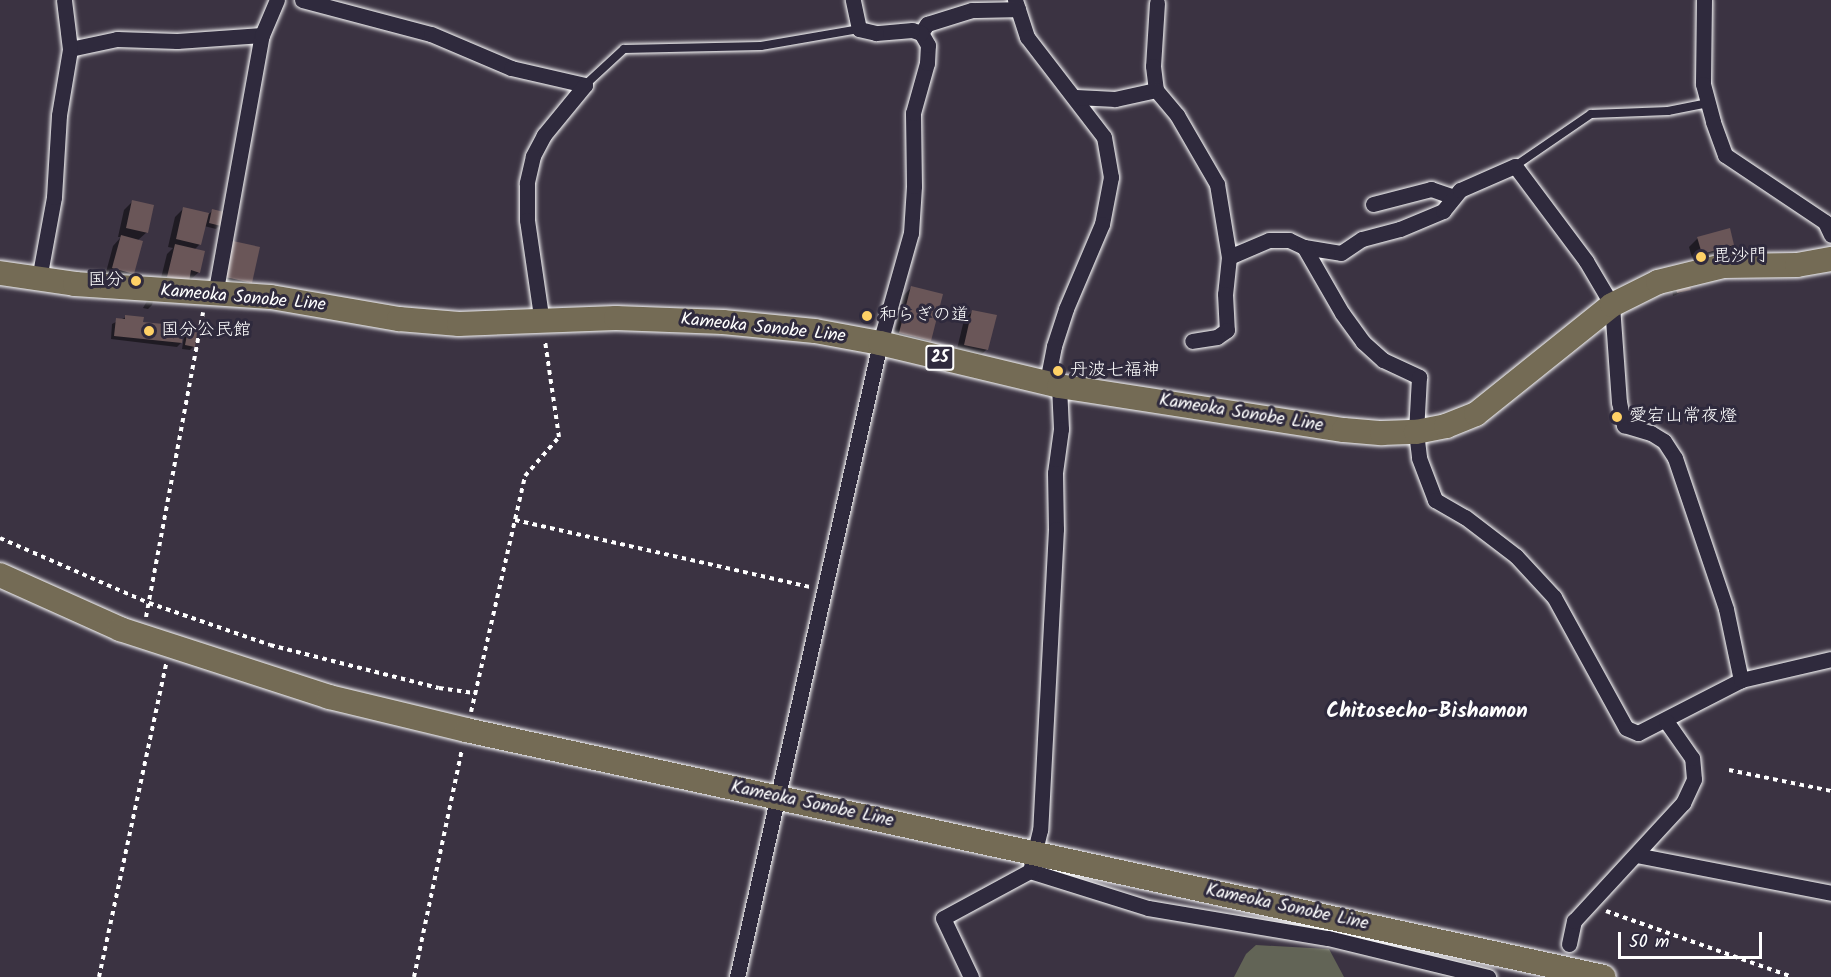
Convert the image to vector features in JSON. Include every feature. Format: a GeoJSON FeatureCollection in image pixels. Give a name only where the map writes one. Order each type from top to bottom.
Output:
{"type":"FeatureCollection","features":[{"type":"Feature","properties":{"kind":"main road","name":"Kameoka Sonobe Line"},"geometry":{"type":"LineString","coordinates":[[0,273],[75,284],[272,297],[399,319],[459,324],[616,318],[723,322],[814,331],[880,343],[1053,385],[1344,430],[1416,432],[1446,426],[1476,414],[1612,305],[1658,282],[1723,266],[1797,265],[1831,259]]}},
{"type":"Feature","properties":{"kind":"main road","name":"Kameoka Sonobe Line"},"geometry":{"type":"LineString","coordinates":[[0,575],[120,629],[329,697],[466,730],[777,798],[1032,862],[1604,977]]}},
{"type":"Feature","properties":{"kind":"street"},"geometry":{"type":"LineString","coordinates":[[39,279],[54,197],[59,115],[70,49],[64,0]]}},
{"type":"Feature","properties":{"kind":"street"},"geometry":{"type":"LineString","coordinates":[[210,294],[262,35],[277,0]]}},
{"type":"Feature","properties":{"kind":"street"},"geometry":{"type":"LineString","coordinates":[[302,0],[356,6],[511,68],[585,85],[544,135],[533,156],[527,183],[527,220],[542,322]]}},
{"type":"Feature","properties":{"kind":"street"},"geometry":{"type":"LineString","coordinates":[[737,977],[880,343],[911,233],[914,186],[913,113],[927,63],[928,45],[921,33],[912,30],[876,33],[859,29],[853,0]]}},
{"type":"Feature","properties":{"kind":"street"},"geometry":{"type":"LineString","coordinates":[[1704,0],[1703,84],[1725,155],[1824,222],[1831,235]]}},
{"type":"Feature","properties":{"kind":"street"},"geometry":{"type":"LineString","coordinates":[[1157,3],[1153,66],[1156,90],[1177,115],[1217,184],[1229,256],[1225,294],[1227,330],[1217,337],[1192,341]]}},
{"type":"Feature","properties":{"kind":"street"},"geometry":{"type":"LineString","coordinates":[[921,33],[927,24],[972,10],[1017,5],[1027,37],[1076,97],[1104,138],[1111,177],[1102,224],[1066,309],[1054,346],[1053,385],[1061,429],[1055,473],[1056,529],[1040,830],[1032,862],[943,918],[970,977]]}},
{"type":"Feature","properties":{"kind":"street"},"geometry":{"type":"LineString","coordinates":[[70,49],[117,39],[177,41],[262,35]]}},
{"type":"Feature","properties":{"kind":"street"},"geometry":{"type":"LineString","coordinates":[[1076,97],[1115,99],[1156,90]]}},
{"type":"Feature","properties":{"kind":"street"},"geometry":{"type":"LineString","coordinates":[[1229,256],[1269,240],[1289,240],[1304,247],[1341,253],[1362,239],[1400,229],[1443,212],[1460,190],[1515,166],[1586,261],[1612,305],[1619,402],[1624,425],[1651,433],[1664,441],[1675,458],[1726,609],[1742,680]]}},
{"type":"Feature","properties":{"kind":"street"},"geometry":{"type":"LineString","coordinates":[[1373,204],[1431,189],[1454,197]]}},
{"type":"Feature","properties":{"kind":"street"},"geometry":{"type":"LineString","coordinates":[[1304,247],[1342,313],[1363,342],[1383,360],[1419,377],[1416,432],[1419,458],[1435,500],[1465,517],[1516,556],[1554,597],[1626,728],[1638,733],[1666,721],[1742,680],[1828,663]]}},
{"type":"Feature","properties":{"kind":"street"},"geometry":{"type":"LineString","coordinates":[[1569,944],[1574,921],[1683,803],[1694,778],[1692,758],[1666,721]]}},
{"type":"Feature","properties":{"kind":"street"},"geometry":{"type":"LineString","coordinates":[[1636,855],[1831,893]]}},
{"type":"Feature","properties":{"kind":"street"},"geometry":{"type":"LineString","coordinates":[[1032,862],[1148,908],[1328,938],[1488,977]]}},
{"type":"Feature","properties":{"kind":"lane"},"geometry":{"type":"LineString","coordinates":[[585,85],[624,48],[761,46],[859,29]]}},
{"type":"Feature","properties":{"kind":"lane"},"geometry":{"type":"LineString","coordinates":[[1515,166],[1591,114],[1668,111],[1708,103]]}},
{"type":"Feature","properties":{"kind":"path"},"geometry":{"type":"LineString","coordinates":[[141,635],[210,294]]}},
{"type":"Feature","properties":{"kind":"path"},"geometry":{"type":"LineString","coordinates":[[414,977],[466,730],[525,476],[559,437],[542,322]]}},
{"type":"Feature","properties":{"kind":"path"},"geometry":{"type":"LineString","coordinates":[[515,520],[823,590]]}},
{"type":"Feature","properties":{"kind":"path"},"geometry":{"type":"LineString","coordinates":[[0,538],[149,603],[270,645],[439,688],[476,693]]}},
{"type":"Feature","properties":{"kind":"path"},"geometry":{"type":"LineString","coordinates":[[99,977],[170,645]]}},
{"type":"Feature","properties":{"kind":"path"},"geometry":{"type":"LineString","coordinates":[[1729,770],[1831,791]]}},
{"type":"Feature","properties":{"kind":"path"},"geometry":{"type":"LineString","coordinates":[[1589,905],[1792,977]]}},
{"type":"Feature","properties":{"kind":"green space"},"geometry":{"type":"Polygon","coordinates":[[[1256,945],[1329,949],[1344,977],[1234,977],[1246,954],[1256,945]]]}},
{"type":"Feature","properties":{"kind":"building"},"geometry":{"type":"Polygon","coordinates":[[[132,200],[154,205],[148,233],[126,228],[132,200]]]}},
{"type":"Feature","properties":{"kind":"building"},"geometry":{"type":"Polygon","coordinates":[[[183,207],[209,213],[201,245],[176,239],[183,207]]]}},
{"type":"Feature","properties":{"kind":"building"},"geometry":{"type":"Polygon","coordinates":[[[212,209],[224,212],[221,226],[209,223],[212,209]]]}},
{"type":"Feature","properties":{"kind":"building"},"geometry":{"type":"Polygon","coordinates":[[[1730,228],[1734,245],[1702,254],[1697,237],[1730,228]]]}},
{"type":"Feature","properties":{"kind":"building"},"geometry":{"type":"Polygon","coordinates":[[[121,235],[143,241],[134,274],[112,268],[121,235]]]}},
{"type":"Feature","properties":{"kind":"building"},"geometry":{"type":"Polygon","coordinates":[[[233,241],[260,247],[252,283],[225,277],[233,241]]]}},
{"type":"Feature","properties":{"kind":"building"},"geometry":{"type":"Polygon","coordinates":[[[175,244],[205,251],[200,273],[191,270],[189,282],[167,277],[175,244]]]}},
{"type":"Feature","properties":{"kind":"building"},"geometry":{"type":"Polygon","coordinates":[[[1689,281],[1691,290],[1677,293],[1675,284],[1689,281]]]}},
{"type":"Feature","properties":{"kind":"building"},"geometry":{"type":"Polygon","coordinates":[[[911,286],[943,294],[931,341],[899,333],[911,286]]]}},
{"type":"Feature","properties":{"kind":"building"},"geometry":{"type":"Polygon","coordinates":[[[972,310],[997,315],[988,350],[964,345],[972,310]]]}},
{"type":"Feature","properties":{"kind":"building","name":"国分公民館"},"geometry":{"type":"Polygon","coordinates":[[[125,315],[144,317],[143,322],[184,326],[182,343],[114,336],[116,318],[125,319],[125,315]]]}},
{"type":"Feature","properties":{"kind":"building"},"geometry":{"type":"Polygon","coordinates":[[[189,325],[198,326],[195,347],[185,345],[189,325]]]}},
{"type":"Feature","properties":{"kind":"place","name":"毘沙門"},"geometry":{"type":"Point","coordinates":[1701,257]}},
{"type":"Feature","properties":{"kind":"place","name":"国分"},"geometry":{"type":"Point","coordinates":[136,281]}},
{"type":"Feature","properties":{"kind":"place","name":"和らぎの道"},"geometry":{"type":"Point","coordinates":[867,316]}},
{"type":"Feature","properties":{"kind":"place","name":"国分公民館"},"geometry":{"type":"Point","coordinates":[149,331]}},
{"type":"Feature","properties":{"kind":"place","name":"丹波七福神"},"geometry":{"type":"Point","coordinates":[1058,371]}},
{"type":"Feature","properties":{"kind":"place","name":"愛宕山常夜燈"},"geometry":{"type":"Point","coordinates":[1617,417]}},
{"type":"Feature","properties":{"kind":"district","name":"Chitosecho-Bishamon"},"geometry":{"type":"Point","coordinates":[1427,712]}}]}
